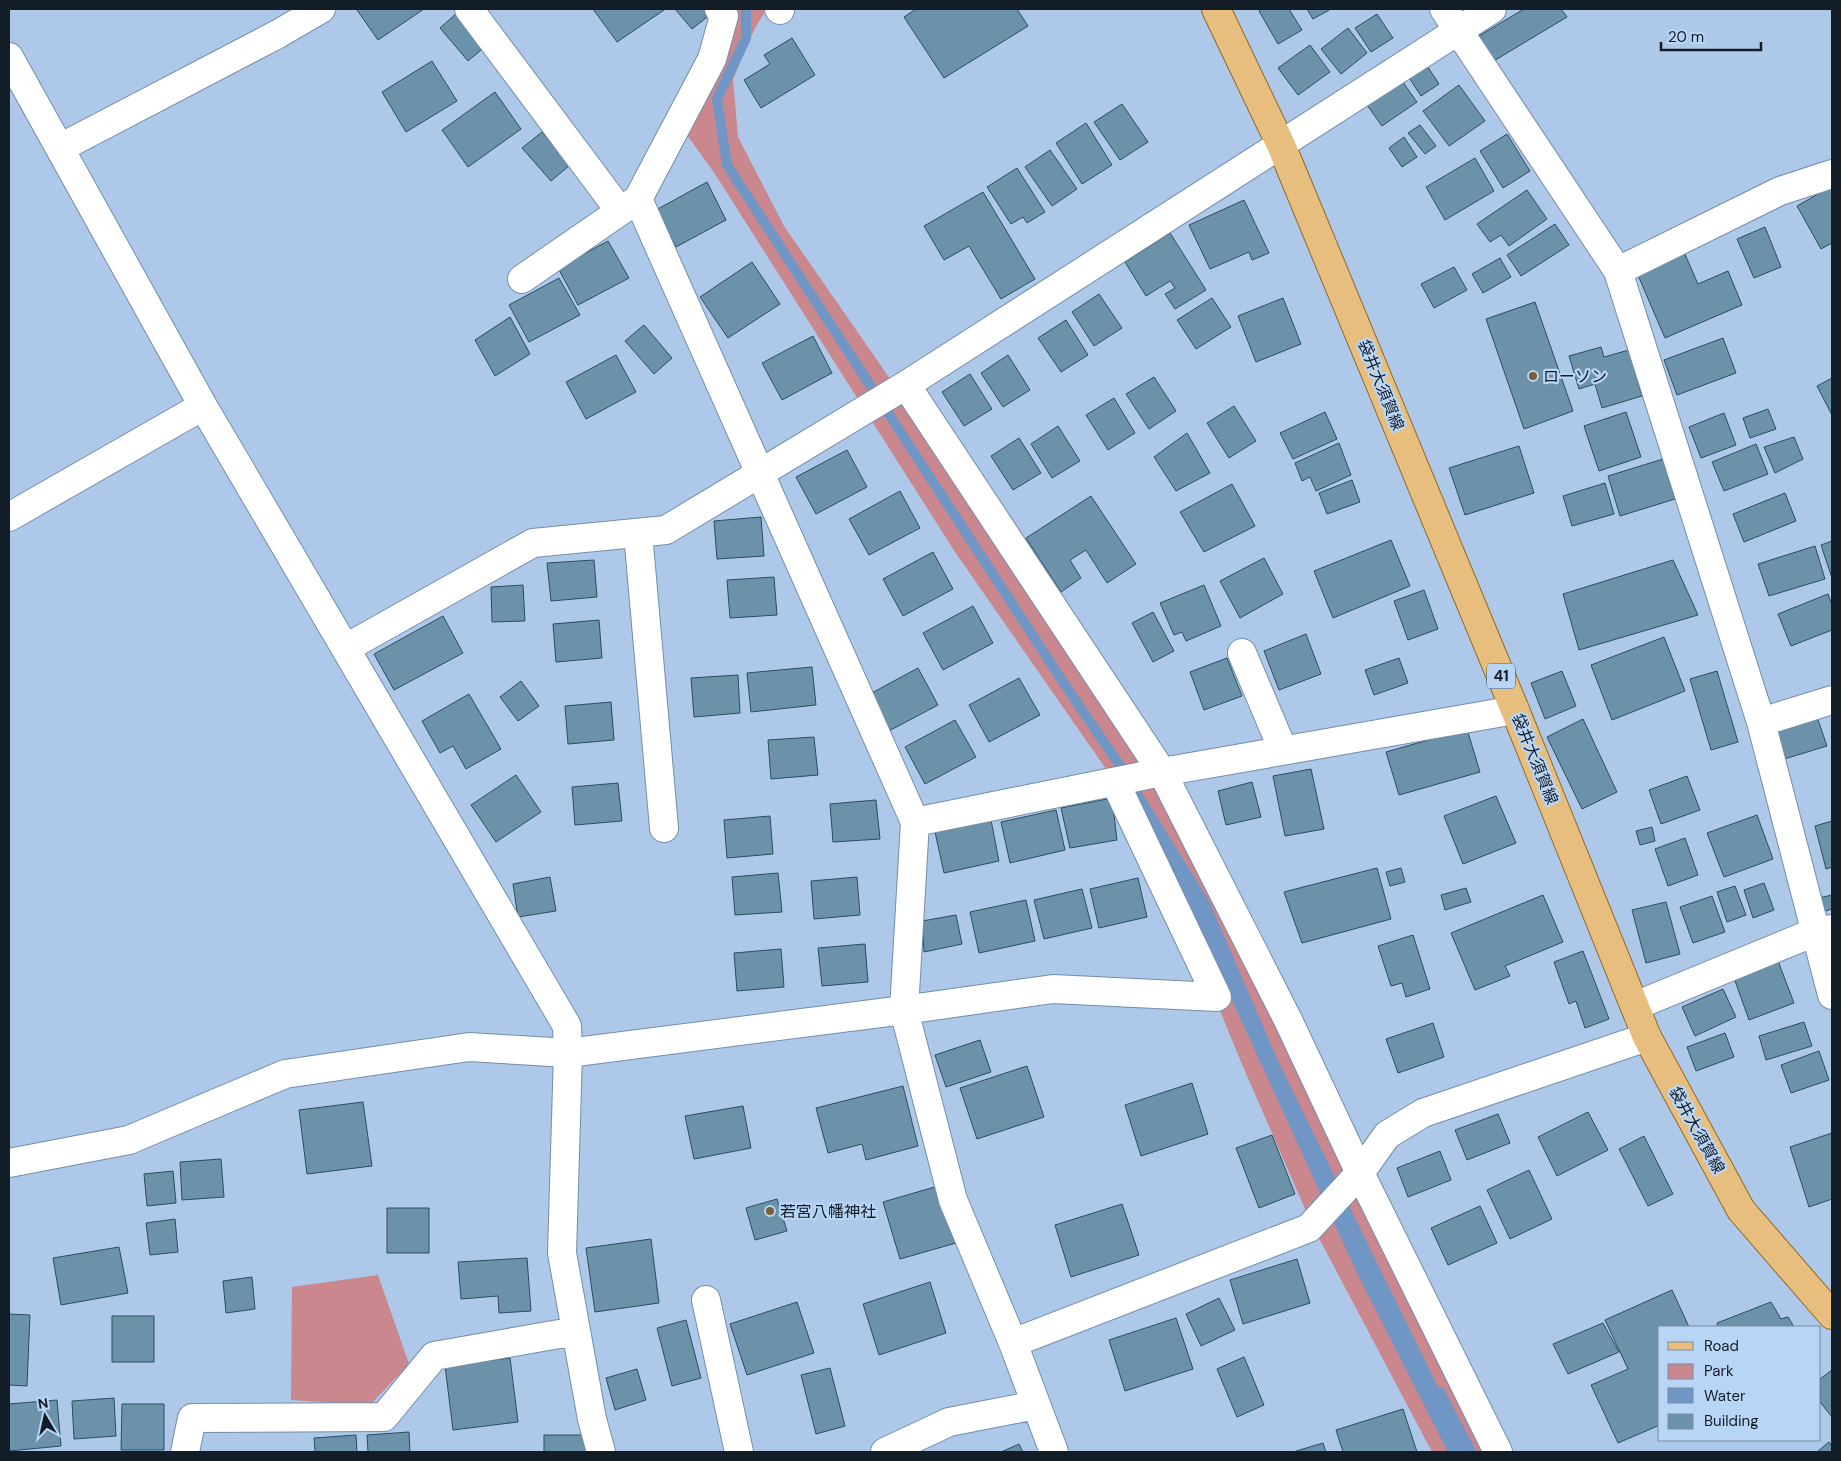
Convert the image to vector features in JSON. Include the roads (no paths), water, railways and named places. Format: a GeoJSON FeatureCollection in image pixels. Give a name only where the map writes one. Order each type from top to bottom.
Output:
{"type":"FeatureCollection","features":[{"type":"Feature","properties":{"kind":"main road","name":"袋井大須賀線"},"geometry":{"type":"LineString","coordinates":[[1216,9],[1281,145],[1515,710],[1647,1037],[1741,1210],[1832,1315]]}},
{"type":"Feature","properties":{"kind":"street"},"geometry":{"type":"LineString","coordinates":[[60,148],[322,9]]}},
{"type":"Feature","properties":{"kind":"street"},"geometry":{"type":"LineString","coordinates":[[469,9],[629,205],[760,474],[915,822],[904,1010],[953,1200],[1013,1343],[1054,1452]]}},
{"type":"Feature","properties":{"kind":"street"},"geometry":{"type":"LineString","coordinates":[[522,279],[629,205],[712,59],[724,16],[719,9]]}},
{"type":"Feature","properties":{"kind":"street"},"geometry":{"type":"LineString","coordinates":[[346,648],[533,543],[666,530],[906,385],[1281,145],[1451,20],[1492,9]]}},
{"type":"Feature","properties":{"kind":"street"},"geometry":{"type":"LineString","coordinates":[[1451,20],[1618,271],[1761,722],[1824,930],[1832,995]]}},
{"type":"Feature","properties":{"kind":"street"},"geometry":{"type":"LineString","coordinates":[[9,57],[204,406],[567,1026],[568,1053],[562,1253],[592,1419],[601,1452]]}},
{"type":"Feature","properties":{"kind":"street"},"geometry":{"type":"LineString","coordinates":[[1618,271],[1780,191],[1832,174]]}},
{"type":"Feature","properties":{"kind":"street"},"geometry":{"type":"LineString","coordinates":[[906,385],[1162,772],[1288,1020],[1360,1173],[1498,1452]]}},
{"type":"Feature","properties":{"kind":"street"},"geometry":{"type":"LineString","coordinates":[[9,518],[204,406]]}},
{"type":"Feature","properties":{"kind":"street"},"geometry":{"type":"LineString","coordinates":[[638,533],[664,828]]}},
{"type":"Feature","properties":{"kind":"street"},"geometry":{"type":"LineString","coordinates":[[1242,654],[1283,750]]}},
{"type":"Feature","properties":{"kind":"street"},"geometry":{"type":"LineString","coordinates":[[1761,722],[1832,700]]}},
{"type":"Feature","properties":{"kind":"street"},"geometry":{"type":"LineString","coordinates":[[915,822],[1162,772],[1515,710]]}},
{"type":"Feature","properties":{"kind":"street"},"geometry":{"type":"LineString","coordinates":[[9,1163],[129,1140],[285,1074],[469,1047],[568,1053],[1053,989],[1217,998],[1115,782]]}},
{"type":"Feature","properties":{"kind":"street"},"geometry":{"type":"LineString","coordinates":[[1635,1006],[1824,930]]}},
{"type":"Feature","properties":{"kind":"street"},"geometry":{"type":"LineString","coordinates":[[1013,1343],[1309,1228],[1360,1173],[1388,1135],[1423,1113],[1647,1037]]}},
{"type":"Feature","properties":{"kind":"street"},"geometry":{"type":"LineString","coordinates":[[706,1300],[739,1452]]}},
{"type":"Feature","properties":{"kind":"street"},"geometry":{"type":"LineString","coordinates":[[185,1452],[192,1418],[384,1417],[434,1356],[576,1330]]}},
{"type":"Feature","properties":{"kind":"street"},"geometry":{"type":"LineString","coordinates":[[885,1452],[949,1422],[1036,1405]]}},
{"type":"Feature","properties":{"kind":"water"},"geometry":{"type":"Polygon","coordinates":[[[1133,778],[1209,901],[1279,1063],[1470,1452],[1448,1452],[1357,1273],[1197,924],[1125,780],[1133,778]]]}},
{"type":"Feature","properties":{"kind":"waterway"},"geometry":{"type":"LineString","coordinates":[[746,9],[746,38],[717,99],[727,165],[1063,682],[1127,776]]}},
{"type":"Feature","properties":{"kind":"waterway"},"geometry":{"type":"LineString","coordinates":[[1440,1392],[1471,1452]]}},
{"type":"Feature","properties":{"kind":"place","name":"ローソン"},"geometry":{"type":"Point","coordinates":[1533,376]}},
{"type":"Feature","properties":{"kind":"place","name":"若宮八幡神社"},"geometry":{"type":"Point","coordinates":[770,1211]}}]}
